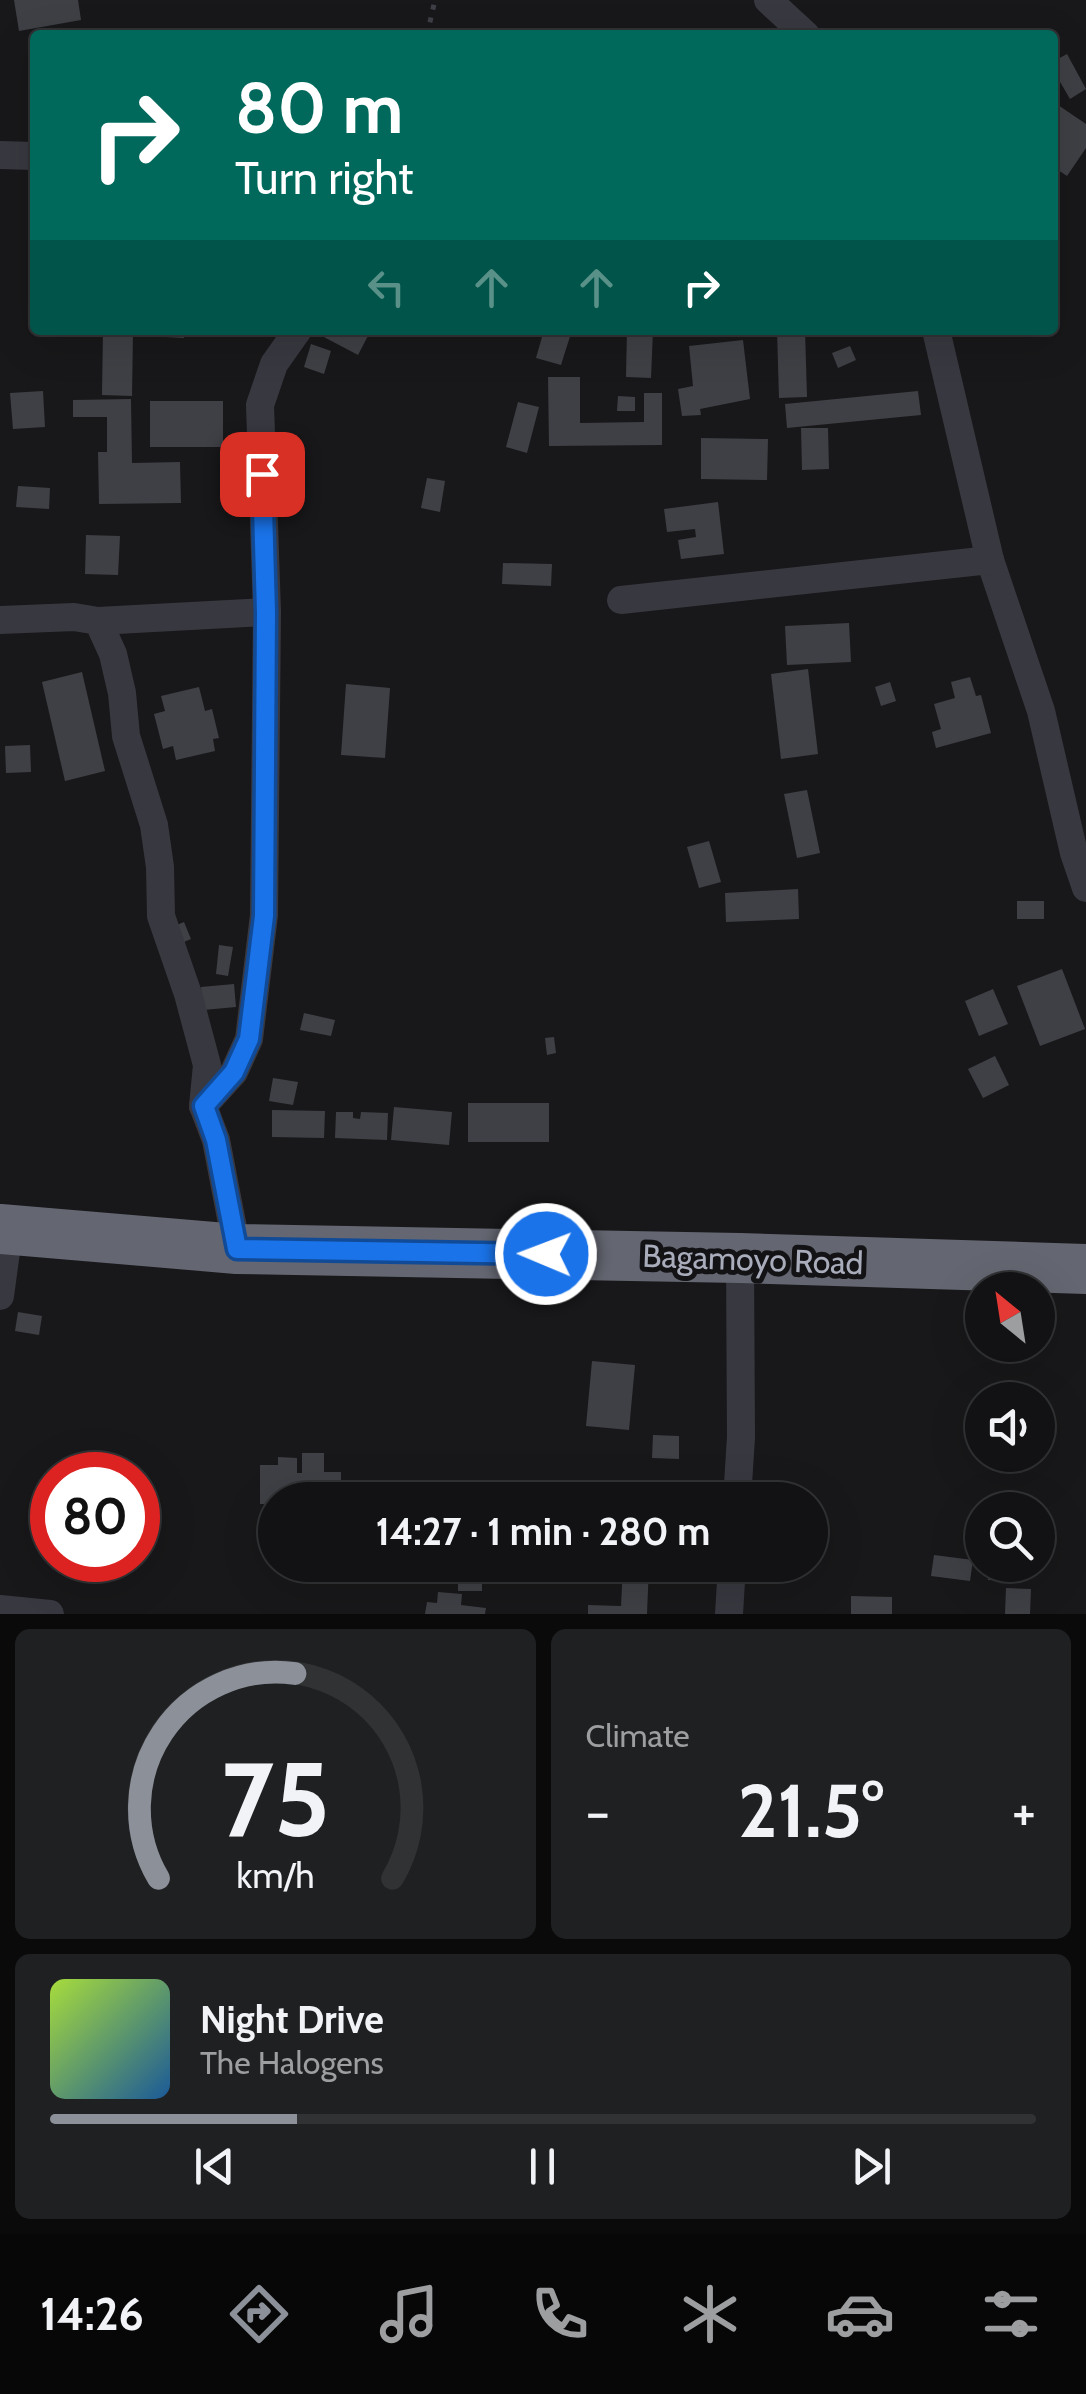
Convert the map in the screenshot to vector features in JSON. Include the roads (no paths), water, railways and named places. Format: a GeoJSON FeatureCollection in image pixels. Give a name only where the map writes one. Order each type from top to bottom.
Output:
{"type":"FeatureCollection","features":[{"type":"Feature","properties":{"kind":"highway","name":"Bagamoyo Road"},"geometry":{"type":"LineString","coordinates":[[4,1229],[237,1249],[1086,1269]]}},
{"type":"Feature","properties":{"kind":"street"},"geometry":{"type":"LineString","coordinates":[[768,0],[801,30]]}},
{"type":"Feature","properties":{"kind":"street"},"geometry":{"type":"LineString","coordinates":[[0,172],[1,155],[30,156]]}},
{"type":"Feature","properties":{"kind":"street"},"geometry":{"type":"LineString","coordinates":[[204,1106],[234,1072],[249,1039],[264,916],[266,612],[260,405],[274,364],[294,335]]}},
{"type":"Feature","properties":{"kind":"street"},"geometry":{"type":"LineString","coordinates":[[937,335],[990,560],[1042,711],[1074,853],[1086,888]]}},
{"type":"Feature","properties":{"kind":"street"},"geometry":{"type":"LineString","coordinates":[[621,600],[990,560]]}},
{"type":"Feature","properties":{"kind":"street"},"geometry":{"type":"LineString","coordinates":[[0,620],[74,617],[98,621],[266,612]]}},
{"type":"Feature","properties":{"kind":"street"},"geometry":{"type":"LineString","coordinates":[[98,621],[113,654],[126,736],[154,825],[161,916],[207,1065],[204,1106],[216,1140],[237,1249]]}},
{"type":"Feature","properties":{"kind":"street"},"geometry":{"type":"LineString","coordinates":[[0,1296],[4,1229]]}},
{"type":"Feature","properties":{"kind":"street"},"geometry":{"type":"LineString","coordinates":[[738,1482],[740,1258]]}},
{"type":"Feature","properties":{"kind":"street"},"geometry":{"type":"LineString","coordinates":[[728,1614],[731,1582]]}},
{"type":"Feature","properties":{"kind":"street"},"geometry":{"type":"LineString","coordinates":[[0,1609],[50,1614]]}}]}
